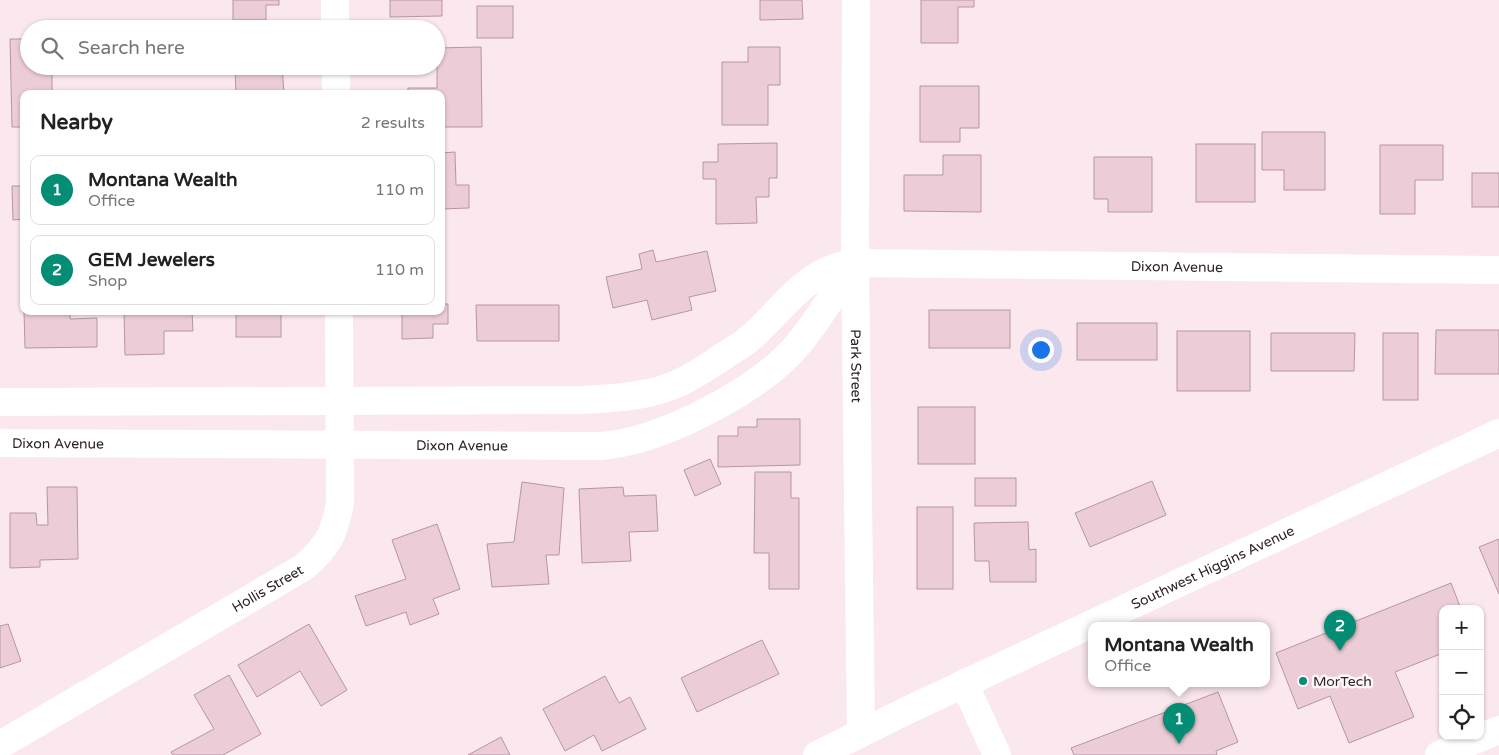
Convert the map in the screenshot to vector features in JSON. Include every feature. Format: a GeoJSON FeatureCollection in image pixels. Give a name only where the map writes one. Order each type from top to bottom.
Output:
{"type":"FeatureCollection","features":[{"type":"Feature","properties":{"kind":"street"},"geometry":{"type":"LineString","coordinates":[[335,0],[335,20]]}},
{"type":"Feature","properties":{"kind":"street","name":"Park Street"},"geometry":{"type":"LineString","coordinates":[[856,0],[855,263],[861,732]]}},
{"type":"Feature","properties":{"kind":"street"},"geometry":{"type":"LineString","coordinates":[[336,75],[336,90]]}},
{"type":"Feature","properties":{"kind":"street","name":"Dixon Avenue"},"geometry":{"type":"LineString","coordinates":[[0,402],[581,400],[637,396],[680,382],[703,370],[748,341],[794,293],[808,282],[822,273],[855,263],[1499,270]]}},
{"type":"Feature","properties":{"kind":"street","name":"Dixon Avenue"},"geometry":{"type":"LineString","coordinates":[[0,443],[601,446],[626,443],[656,434],[684,422],[750,386],[776,367],[800,342],[855,263]]}},
{"type":"Feature","properties":{"kind":"street","name":"Hollis Street"},"geometry":{"type":"LineString","coordinates":[[0,745],[304,567],[318,554],[329,540],[338,516],[340,503],[339,315]]}},
{"type":"Feature","properties":{"kind":"street","name":"Southwest Higgins Avenue"},"geometry":{"type":"LineString","coordinates":[[1095,622],[1499,433]]}},
{"type":"Feature","properties":{"kind":"street","name":"Southwest Higgins Avenue"},"geometry":{"type":"LineString","coordinates":[[817,755],[861,732],[1088,625]]}},
{"type":"Feature","properties":{"kind":"street"},"geometry":{"type":"LineString","coordinates":[[964,683],[997,755]]}},
{"type":"Feature","properties":{"kind":"street"},"geometry":{"type":"LineString","coordinates":[[1439,755],[1499,730]]}},
{"type":"Feature","properties":{"kind":"building"},"geometry":{"type":"Polygon","coordinates":[[[233,0],[279,0],[279,5],[266,5],[266,20],[233,20],[233,0]]]}},
{"type":"Feature","properties":{"kind":"building"},"geometry":{"type":"Polygon","coordinates":[[[390,0],[442,0],[442,16],[390,17],[390,0]]]}},
{"type":"Feature","properties":{"kind":"building"},"geometry":{"type":"Polygon","coordinates":[[[760,0],[802,0],[803,19],[760,20],[760,0]]]}},
{"type":"Feature","properties":{"kind":"building"},"geometry":{"type":"Polygon","coordinates":[[[921,0],[974,0],[974,7],[958,7],[958,43],[921,43],[921,0]]]}},
{"type":"Feature","properties":{"kind":"building"},"geometry":{"type":"Polygon","coordinates":[[[477,6],[513,6],[513,38],[477,38],[477,6]]]}},
{"type":"Feature","properties":{"kind":"building"},"geometry":{"type":"Polygon","coordinates":[[[10,39],[20,39],[20,75],[52,75],[52,90],[20,90],[20,127],[12,127],[10,39]]]}},
{"type":"Feature","properties":{"kind":"building"},"geometry":{"type":"Polygon","coordinates":[[[481,47],[482,127],[445,127],[445,90],[408,90],[408,88],[437,88],[437,75],[445,75],[445,48],[481,47]]]}},
{"type":"Feature","properties":{"kind":"building"},"geometry":{"type":"Polygon","coordinates":[[[748,47],[780,47],[780,85],[768,85],[768,125],[722,125],[722,62],[748,62],[748,47]]]}},
{"type":"Feature","properties":{"kind":"building"},"geometry":{"type":"Polygon","coordinates":[[[235,75],[283,75],[284,90],[236,90],[235,75]]]}},
{"type":"Feature","properties":{"kind":"building"},"geometry":{"type":"Polygon","coordinates":[[[920,86],[979,86],[979,128],[960,128],[960,142],[920,142],[920,86]]]}},
{"type":"Feature","properties":{"kind":"building"},"geometry":{"type":"Polygon","coordinates":[[[1262,132],[1325,132],[1325,190],[1284,190],[1284,170],[1262,170],[1262,132]]]}},
{"type":"Feature","properties":{"kind":"building"},"geometry":{"type":"Polygon","coordinates":[[[777,143],[777,178],[769,178],[769,197],[756,197],[757,223],[716,224],[716,179],[703,179],[703,162],[718,162],[718,144],[777,143]]]}},
{"type":"Feature","properties":{"kind":"building"},"geometry":{"type":"Polygon","coordinates":[[[1196,144],[1255,144],[1255,202],[1196,202],[1196,144]]]}},
{"type":"Feature","properties":{"kind":"building"},"geometry":{"type":"Polygon","coordinates":[[[1380,145],[1443,145],[1443,180],[1415,180],[1415,214],[1380,214],[1380,145]]]}},
{"type":"Feature","properties":{"kind":"building"},"geometry":{"type":"Polygon","coordinates":[[[455,152],[456,185],[469,185],[469,208],[445,209],[445,153],[455,152]]]}},
{"type":"Feature","properties":{"kind":"building"},"geometry":{"type":"Polygon","coordinates":[[[943,155],[981,155],[981,212],[904,211],[904,175],[943,175],[943,155]]]}},
{"type":"Feature","properties":{"kind":"building"},"geometry":{"type":"Polygon","coordinates":[[[1094,157],[1152,157],[1152,212],[1108,212],[1108,199],[1094,199],[1094,157]]]}},
{"type":"Feature","properties":{"kind":"building"},"geometry":{"type":"Polygon","coordinates":[[[1472,173],[1499,173],[1499,207],[1472,207],[1472,173]]]}},
{"type":"Feature","properties":{"kind":"building"},"geometry":{"type":"Polygon","coordinates":[[[12,186],[20,186],[20,219],[13,220],[12,186]]]}},
{"type":"Feature","properties":{"kind":"building"},"geometry":{"type":"Polygon","coordinates":[[[653,250],[656,262],[707,251],[716,291],[689,297],[692,310],[652,320],[647,300],[613,308],[606,277],[642,269],[639,254],[653,250]]]}},
{"type":"Feature","properties":{"kind":"building"},"geometry":{"type":"Polygon","coordinates":[[[445,304],[448,304],[448,324],[433,324],[433,338],[402,339],[402,315],[445,315],[445,304]]]}},
{"type":"Feature","properties":{"kind":"building"},"geometry":{"type":"Polygon","coordinates":[[[476,305],[559,305],[559,341],[477,341],[476,305]]]}},
{"type":"Feature","properties":{"kind":"building"},"geometry":{"type":"Polygon","coordinates":[[[929,310],[1010,310],[1010,348],[929,348],[929,310]]]}},
{"type":"Feature","properties":{"kind":"building"},"geometry":{"type":"Polygon","coordinates":[[[24,315],[70,315],[70,319],[97,318],[97,347],[25,348],[24,315]]]}},
{"type":"Feature","properties":{"kind":"building"},"geometry":{"type":"Polygon","coordinates":[[[124,315],[192,315],[193,331],[164,331],[164,354],[125,355],[124,315]]]}},
{"type":"Feature","properties":{"kind":"building"},"geometry":{"type":"Polygon","coordinates":[[[236,315],[281,315],[281,337],[236,337],[236,315]]]}},
{"type":"Feature","properties":{"kind":"building"},"geometry":{"type":"Polygon","coordinates":[[[1077,323],[1157,323],[1157,360],[1077,360],[1077,323]]]}},
{"type":"Feature","properties":{"kind":"building"},"geometry":{"type":"Polygon","coordinates":[[[1436,330],[1499,330],[1499,374],[1435,374],[1436,330]]]}},
{"type":"Feature","properties":{"kind":"building"},"geometry":{"type":"Polygon","coordinates":[[[1177,331],[1250,331],[1250,391],[1177,391],[1177,331]]]}},
{"type":"Feature","properties":{"kind":"building"},"geometry":{"type":"Polygon","coordinates":[[[1271,333],[1355,333],[1354,371],[1271,371],[1271,333]]]}},
{"type":"Feature","properties":{"kind":"building"},"geometry":{"type":"Polygon","coordinates":[[[1383,333],[1418,333],[1418,400],[1383,400],[1383,333]]]}},
{"type":"Feature","properties":{"kind":"building"},"geometry":{"type":"Polygon","coordinates":[[[918,407],[975,407],[975,464],[918,464],[918,407]]]}},
{"type":"Feature","properties":{"kind":"building"},"geometry":{"type":"Polygon","coordinates":[[[757,419],[800,419],[800,465],[718,467],[718,436],[738,436],[738,427],[757,427],[757,419]]]}},
{"type":"Feature","properties":{"kind":"building"},"geometry":{"type":"Polygon","coordinates":[[[710,459],[721,484],[695,496],[684,470],[710,459]]]}},
{"type":"Feature","properties":{"kind":"building"},"geometry":{"type":"Polygon","coordinates":[[[755,472],[791,472],[791,498],[799,498],[799,589],[769,589],[769,553],[754,553],[755,472]]]}},
{"type":"Feature","properties":{"kind":"building"},"geometry":{"type":"Polygon","coordinates":[[[975,478],[1016,478],[1016,506],[975,506],[975,478]]]}},
{"type":"Feature","properties":{"kind":"building"},"geometry":{"type":"Polygon","coordinates":[[[1152,481],[1166,515],[1090,547],[1075,513],[1152,481]]]}},
{"type":"Feature","properties":{"kind":"building"},"geometry":{"type":"Polygon","coordinates":[[[522,482],[564,488],[559,555],[546,555],[549,584],[492,587],[487,544],[514,542],[522,482]]]}},
{"type":"Feature","properties":{"kind":"building"},"geometry":{"type":"Polygon","coordinates":[[[47,487],[77,487],[78,559],[40,560],[40,567],[10,568],[10,513],[36,513],[37,525],[48,525],[47,487]]]}},
{"type":"Feature","properties":{"kind":"building"},"geometry":{"type":"Polygon","coordinates":[[[623,487],[624,496],[656,495],[658,531],[629,532],[631,561],[582,563],[579,489],[623,487]]]}},
{"type":"Feature","properties":{"kind":"building"},"geometry":{"type":"Polygon","coordinates":[[[917,507],[953,507],[953,589],[917,589],[917,507]]]}},
{"type":"Feature","properties":{"kind":"building"},"geometry":{"type":"Polygon","coordinates":[[[1028,522],[1029,550],[1036,549],[1036,582],[990,582],[989,561],[975,561],[974,523],[1028,522]]]}},
{"type":"Feature","properties":{"kind":"building"},"geometry":{"type":"Polygon","coordinates":[[[437,524],[460,589],[433,599],[439,614],[410,625],[406,612],[366,626],[355,596],[406,579],[392,540],[437,524]]]}},
{"type":"Feature","properties":{"kind":"building"},"geometry":{"type":"Polygon","coordinates":[[[1499,539],[1499,594],[1479,547],[1499,539]]]}},
{"type":"Feature","properties":{"kind":"building"},"geometry":{"type":"Polygon","coordinates":[[[1451,583],[1459,605],[1439,605],[1439,655],[1395,672],[1414,717],[1349,743],[1330,696],[1298,709],[1276,653],[1451,583]]]}},
{"type":"Feature","properties":{"kind":"building"},"geometry":{"type":"Polygon","coordinates":[[[8,624],[21,661],[0,668],[0,626],[8,624]]]}},
{"type":"Feature","properties":{"kind":"building"},"geometry":{"type":"Polygon","coordinates":[[[309,624],[347,690],[321,706],[300,671],[257,697],[238,665],[309,624]]]}},
{"type":"Feature","properties":{"kind":"building"},"geometry":{"type":"Polygon","coordinates":[[[762,640],[779,674],[697,712],[681,678],[762,640]]]}},
{"type":"Feature","properties":{"kind":"building"},"geometry":{"type":"Polygon","coordinates":[[[229,675],[261,734],[223,755],[173,755],[171,752],[214,729],[194,695],[229,675]]]}},
{"type":"Feature","properties":{"kind":"building"},"geometry":{"type":"Polygon","coordinates":[[[605,676],[619,703],[630,697],[646,729],[602,751],[594,735],[565,751],[543,709],[605,676]]]}},
{"type":"Feature","properties":{"kind":"building"},"geometry":{"type":"Polygon","coordinates":[[[1218,692],[1238,742],[1216,751],[1217,755],[1074,755],[1071,748],[1218,692]]]}},
{"type":"Feature","properties":{"kind":"building"},"geometry":{"type":"Polygon","coordinates":[[[501,737],[510,755],[468,755],[501,737]]]}},
{"type":"Feature","properties":{"kind":"place","name":"GEM Jewelers"},"geometry":{"type":"Point","coordinates":[1340,651]}},
{"type":"Feature","properties":{"kind":"place","name":"MorTech"},"geometry":{"type":"Point","coordinates":[1303,681]}},
{"type":"Feature","properties":{"kind":"place","name":"Montana Wealth"},"geometry":{"type":"Point","coordinates":[1179,744]}}]}
